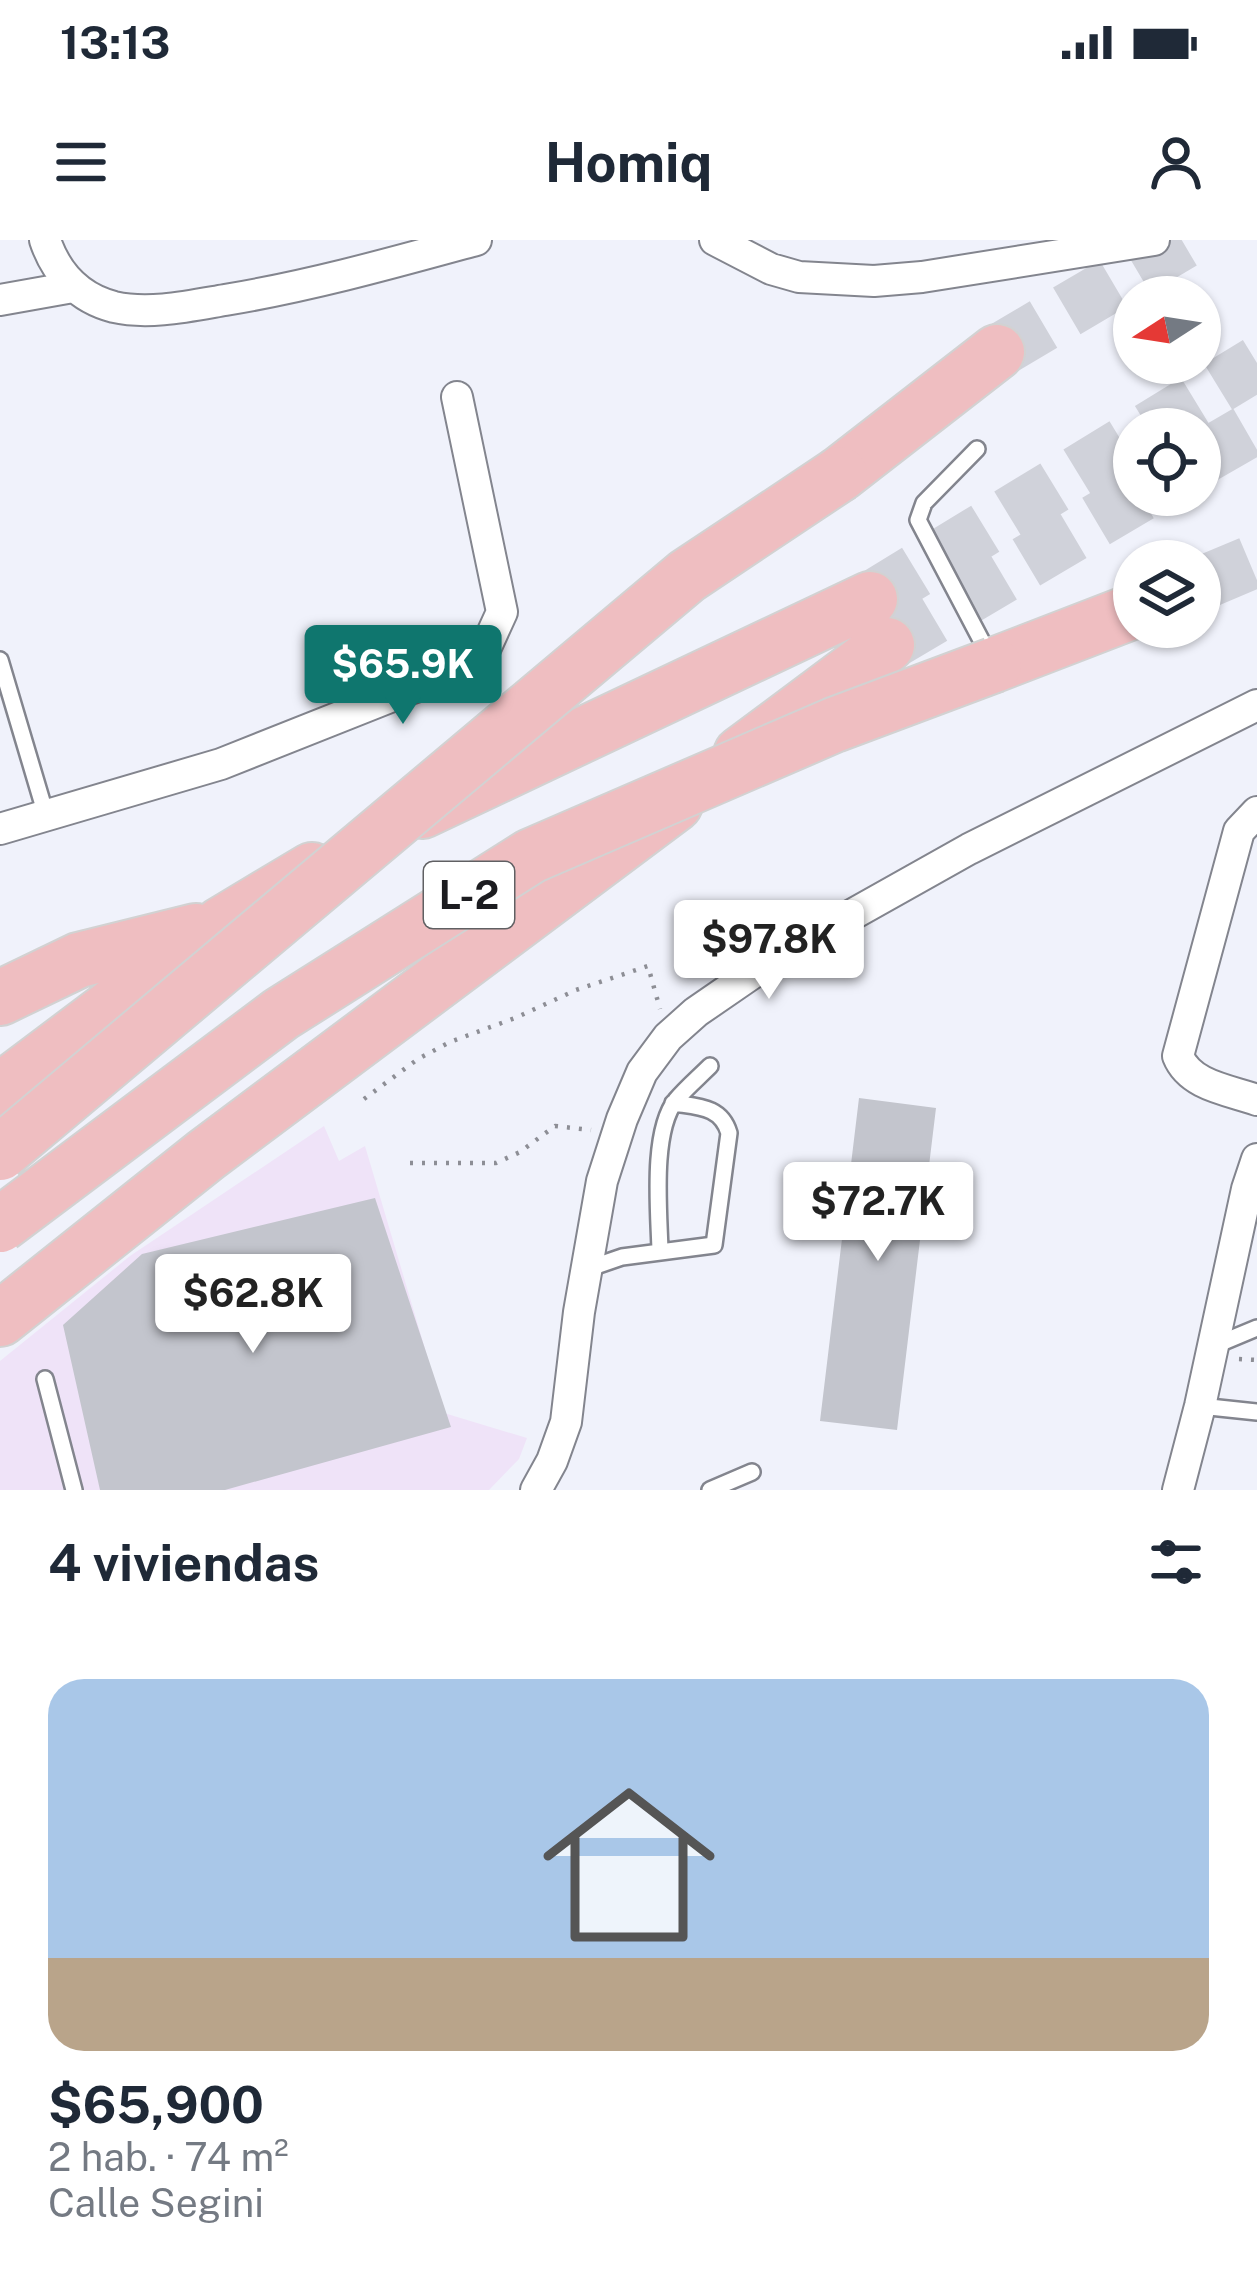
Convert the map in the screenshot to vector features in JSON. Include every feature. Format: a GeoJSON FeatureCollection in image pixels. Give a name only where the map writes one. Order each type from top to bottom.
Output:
{"type":"FeatureCollection","features":[{"type":"Feature","properties":{"kind":"highway","name":"L-2"},"geometry":{"type":"LineString","coordinates":[[0,1153],[687,576],[840,474],[997,352]]}},
{"type":"Feature","properties":{"kind":"highway","name":"L-2"},"geometry":{"type":"LineString","coordinates":[[0,1225],[281,1013],[531,856],[834,725],[1113,619]]}},
{"type":"Feature","properties":{"kind":"highway","name":"L-2"},"geometry":{"type":"LineString","coordinates":[[0,1091],[222,924],[340,854],[413,816],[878,622],[0,1319]]}},
{"type":"Feature","properties":{"kind":"highway"},"geometry":{"type":"LineString","coordinates":[[0,998],[79,960],[222,924]]}},
{"type":"Feature","properties":{"kind":"street"},"geometry":{"type":"LineString","coordinates":[[45,240],[55,266],[73,287],[115,307],[181,308],[283,291],[476,240]]}},
{"type":"Feature","properties":{"kind":"street"},"geometry":{"type":"LineString","coordinates":[[715,240],[754,262],[799,278],[874,280],[922,277],[1154,240]]}},
{"type":"Feature","properties":{"kind":"street"},"geometry":{"type":"LineString","coordinates":[[0,300],[73,287]]}},
{"type":"Feature","properties":{"kind":"street"},"geometry":{"type":"LineString","coordinates":[[0,829],[220,764],[462,671],[481,658],[502,612],[458,397]]}},
{"type":"Feature","properties":{"kind":"street"},"geometry":{"type":"LineString","coordinates":[[536,1490],[566,1423],[602,1181],[642,1072],[668,1037],[773,959],[970,850],[1257,705]]}},
{"type":"Feature","properties":{"kind":"street"},"geometry":{"type":"LineString","coordinates":[[1257,812],[1239,831],[1245,855],[1178,1057],[1184,1071],[1200,1081],[1257,1100]]}},
{"type":"Feature","properties":{"kind":"street"},"geometry":{"type":"LineString","coordinates":[[1178,1490],[1257,1159]]}},
{"type":"Feature","properties":{"kind":"lane"},"geometry":{"type":"LineString","coordinates":[[977,449],[924,503],[918,520],[994,664]]}},
{"type":"Feature","properties":{"kind":"lane"},"geometry":{"type":"LineString","coordinates":[[0,660],[46,815]]}},
{"type":"Feature","properties":{"kind":"lane"},"geometry":{"type":"LineString","coordinates":[[660,1251],[664,1129],[674,1103],[710,1066]]}},
{"type":"Feature","properties":{"kind":"lane"},"geometry":{"type":"LineString","coordinates":[[587,1269],[622,1257],[714,1245],[729,1132],[719,1113],[674,1103]]}},
{"type":"Feature","properties":{"kind":"lane"},"geometry":{"type":"LineString","coordinates":[[1213,1347],[1257,1328]]}},
{"type":"Feature","properties":{"kind":"lane"},"geometry":{"type":"LineString","coordinates":[[45,1379],[74,1490]]}},
{"type":"Feature","properties":{"kind":"lane"},"geometry":{"type":"LineString","coordinates":[[1200,1406],[1257,1412]]}},
{"type":"Feature","properties":{"kind":"lane"},"geometry":{"type":"LineString","coordinates":[[710,1490],[752,1472]]}},
{"type":"Feature","properties":{"kind":"path"},"geometry":{"type":"LineString","coordinates":[[364,1099],[450,1042],[647,966],[668,1037]]}},
{"type":"Feature","properties":{"kind":"path"},"geometry":{"type":"LineString","coordinates":[[410,1163],[496,1162],[520,1152],[555,1126],[617,1134]]}},
{"type":"Feature","properties":{"kind":"shaded area"},"geometry":{"type":"Polygon","coordinates":[[[324,1126],[339,1161],[365,1146],[444,1413],[527,1438],[519,1459],[489,1490],[0,1490],[0,1361],[130,1256],[324,1126]]]}},
{"type":"Feature","properties":{"kind":"building"},"geometry":{"type":"Polygon","coordinates":[[[859,1098],[936,1108],[897,1430],[820,1421],[859,1098]]]}},
{"type":"Feature","properties":{"kind":"building"},"geometry":{"type":"Polygon","coordinates":[[[375,1198],[451,1427],[225,1490],[100,1490],[63,1325],[142,1254],[375,1198]]]}},
{"type":"Feature","properties":{"kind":"tunnel"},"geometry":{"type":"LineString","coordinates":[[997,352],[1187,240]]}},
{"type":"Feature","properties":{"kind":"tunnel"},"geometry":{"type":"LineString","coordinates":[[1183,408],[1257,363]]}},
{"type":"Feature","properties":{"kind":"tunnel"},"geometry":{"type":"LineString","coordinates":[[1221,447],[1257,426]]}},
{"type":"Feature","properties":{"kind":"tunnel"},"geometry":{"type":"LineString","coordinates":[[870,599],[1113,451]]}},
{"type":"Feature","properties":{"kind":"tunnel"},"geometry":{"type":"LineString","coordinates":[[887,645],[1113,511]]}},
{"type":"Feature","properties":{"kind":"tunnel"},"geometry":{"type":"LineString","coordinates":[[1221,575],[1257,560]]}}]}
